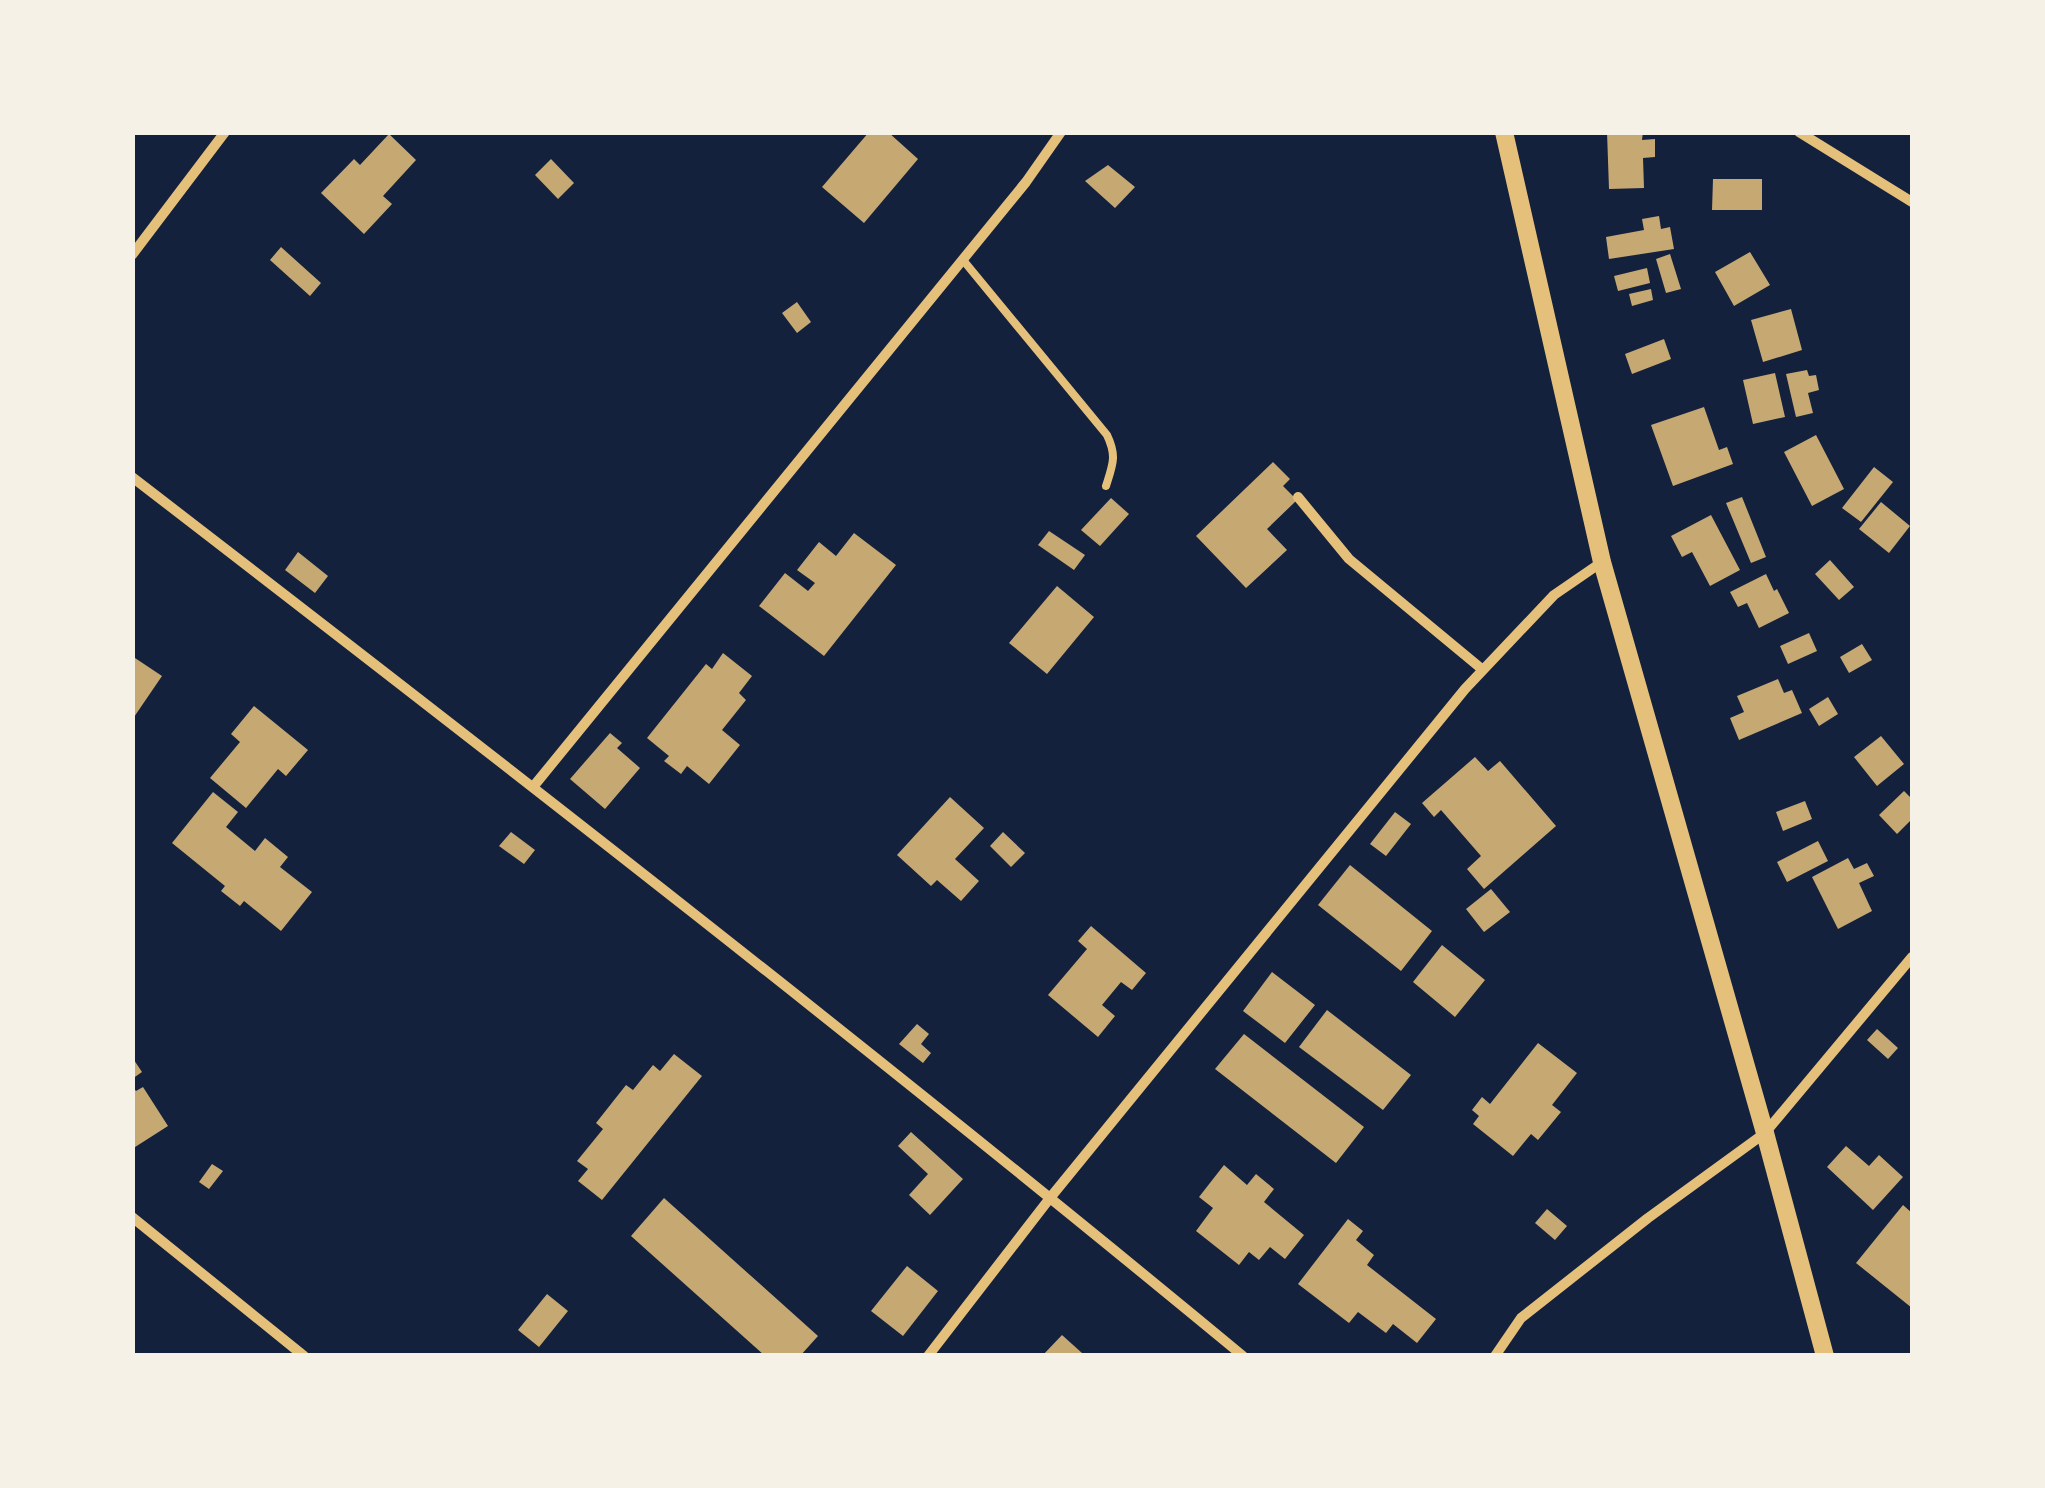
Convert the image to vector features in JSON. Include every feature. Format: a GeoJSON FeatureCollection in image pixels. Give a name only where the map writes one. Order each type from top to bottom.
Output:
{"type":"FeatureCollection","features":[{"type":"Feature","properties":{"kind":"street"},"geometry":{"type":"LineString","coordinates":[[132,256],[225,132]]}},
{"type":"Feature","properties":{"kind":"street"},"geometry":{"type":"LineString","coordinates":[[533,786],[1026,182],[1061,132]]}},
{"type":"Feature","properties":{"kind":"street"},"geometry":{"type":"LineString","coordinates":[[1504,132],[1602,562],[1825,1356]]}},
{"type":"Feature","properties":{"kind":"street"},"geometry":{"type":"LineString","coordinates":[[1799,132],[1912,202]]}},
{"type":"Feature","properties":{"kind":"street"},"geometry":{"type":"LineString","coordinates":[[132,476],[533,786],[1243,1356]]}},
{"type":"Feature","properties":{"kind":"street"},"geometry":{"type":"LineString","coordinates":[[1298,497],[1349,559],[1483,670]]}},
{"type":"Feature","properties":{"kind":"street"},"geometry":{"type":"LineString","coordinates":[[928,1356],[1050,1198],[1465,689],[1554,595],[1602,562]]}},
{"type":"Feature","properties":{"kind":"street"},"geometry":{"type":"LineString","coordinates":[[1495,1356],[1521,1318],[1765,1133],[1912,957]]}},
{"type":"Feature","properties":{"kind":"street"},"geometry":{"type":"LineString","coordinates":[[132,1217],[304,1356]]}},
{"type":"Feature","properties":{"kind":"lane"},"geometry":{"type":"LineString","coordinates":[[962,260],[1107,435],[1114,451],[1106,486]]}},
{"type":"Feature","properties":{"kind":"building"},"geometry":{"type":"Polygon","coordinates":[[[869,132],[888,132],[918,159],[864,223],[822,187],[869,132]]]}},
{"type":"Feature","properties":{"kind":"building"},"geometry":{"type":"Polygon","coordinates":[[[1607,132],[1643,132],[1642,140],[1655,139],[1655,157],[1643,158],[1644,188],[1609,189],[1607,132]]]}},
{"type":"Feature","properties":{"kind":"building"},"geometry":{"type":"Polygon","coordinates":[[[389,134],[416,160],[383,196],[392,204],[364,234],[321,193],[354,159],[360,165],[389,134]]]}},
{"type":"Feature","properties":{"kind":"building"},"geometry":{"type":"Polygon","coordinates":[[[551,159],[574,183],[558,199],[535,175],[551,159]]]}},
{"type":"Feature","properties":{"kind":"building"},"geometry":{"type":"Polygon","coordinates":[[[1108,165],[1135,187],[1115,208],[1085,181],[1108,165]]]}},
{"type":"Feature","properties":{"kind":"building"},"geometry":{"type":"Polygon","coordinates":[[[1713,179],[1762,179],[1762,210],[1712,210],[1713,179]]]}},
{"type":"Feature","properties":{"kind":"building"},"geometry":{"type":"Polygon","coordinates":[[[1659,216],[1661,229],[1670,227],[1674,249],[1609,259],[1606,237],[1644,230],[1642,219],[1659,216]]]}},
{"type":"Feature","properties":{"kind":"building"},"geometry":{"type":"Polygon","coordinates":[[[281,247],[321,283],[310,296],[270,260],[281,247]]]}},
{"type":"Feature","properties":{"kind":"building"},"geometry":{"type":"Polygon","coordinates":[[[1750,252],[1770,285],[1734,306],[1715,272],[1750,252]]]}},
{"type":"Feature","properties":{"kind":"building"},"geometry":{"type":"Polygon","coordinates":[[[1670,254],[1681,289],[1666,293],[1656,259],[1670,254]]]}},
{"type":"Feature","properties":{"kind":"building"},"geometry":{"type":"Polygon","coordinates":[[[1647,268],[1650,283],[1618,291],[1614,276],[1647,268]]]}},
{"type":"Feature","properties":{"kind":"building"},"geometry":{"type":"Polygon","coordinates":[[[1651,289],[1653,300],[1632,306],[1629,294],[1651,289]]]}},
{"type":"Feature","properties":{"kind":"building"},"geometry":{"type":"Polygon","coordinates":[[[797,302],[811,322],[797,333],[782,313],[797,302]]]}},
{"type":"Feature","properties":{"kind":"building"},"geometry":{"type":"Polygon","coordinates":[[[1791,309],[1802,350],[1763,362],[1751,320],[1791,309]]]}},
{"type":"Feature","properties":{"kind":"building"},"geometry":{"type":"Polygon","coordinates":[[[1664,339],[1671,359],[1632,374],[1625,354],[1664,339]]]}},
{"type":"Feature","properties":{"kind":"building"},"geometry":{"type":"Polygon","coordinates":[[[1807,370],[1809,376],[1816,375],[1819,390],[1808,393],[1813,413],[1796,417],[1786,374],[1807,370]]]}},
{"type":"Feature","properties":{"kind":"building"},"geometry":{"type":"Polygon","coordinates":[[[1775,373],[1785,417],[1753,424],[1743,380],[1775,373]]]}},
{"type":"Feature","properties":{"kind":"building"},"geometry":{"type":"Polygon","coordinates":[[[1704,407],[1719,450],[1727,447],[1733,464],[1673,486],[1651,425],[1704,407]]]}},
{"type":"Feature","properties":{"kind":"building"},"geometry":{"type":"Polygon","coordinates":[[[1816,435],[1844,489],[1812,506],[1784,452],[1816,435]]]}},
{"type":"Feature","properties":{"kind":"building"},"geometry":{"type":"Polygon","coordinates":[[[1273,462],[1290,479],[1283,486],[1297,500],[1267,529],[1287,550],[1246,588],[1196,536],[1273,462]]]}},
{"type":"Feature","properties":{"kind":"building"},"geometry":{"type":"Polygon","coordinates":[[[1874,467],[1893,482],[1861,522],[1842,508],[1874,467]]]}},
{"type":"Feature","properties":{"kind":"building"},"geometry":{"type":"Polygon","coordinates":[[[1742,497],[1766,557],[1751,563],[1726,503],[1742,497]]]}},
{"type":"Feature","properties":{"kind":"building"},"geometry":{"type":"Polygon","coordinates":[[[1111,498],[1129,514],[1100,546],[1081,530],[1111,498]]]}},
{"type":"Feature","properties":{"kind":"building"},"geometry":{"type":"Polygon","coordinates":[[[1881,502],[1910,526],[1889,553],[1859,529],[1881,502]]]}},
{"type":"Feature","properties":{"kind":"building"},"geometry":{"type":"Polygon","coordinates":[[[1711,515],[1740,570],[1710,586],[1692,552],[1682,557],[1671,536],[1711,515]]]}},
{"type":"Feature","properties":{"kind":"building"},"geometry":{"type":"Polygon","coordinates":[[[1049,531],[1085,555],[1074,570],[1038,545],[1049,531]]]}},
{"type":"Feature","properties":{"kind":"building"},"geometry":{"type":"Polygon","coordinates":[[[854,533],[896,565],[824,656],[759,606],[785,573],[808,591],[815,583],[797,570],[819,542],[836,556],[854,533]]]}},
{"type":"Feature","properties":{"kind":"building"},"geometry":{"type":"Polygon","coordinates":[[[298,552],[328,576],[315,593],[285,570],[298,552]]]}},
{"type":"Feature","properties":{"kind":"building"},"geometry":{"type":"Polygon","coordinates":[[[1830,560],[1854,587],[1839,600],[1815,574],[1830,560]]]}},
{"type":"Feature","properties":{"kind":"building"},"geometry":{"type":"Polygon","coordinates":[[[1766,574],[1789,613],[1759,628],[1747,603],[1738,607],[1730,592],[1766,574]]]}},
{"type":"Feature","properties":{"kind":"building"},"geometry":{"type":"Polygon","coordinates":[[[1057,586],[1094,617],[1047,674],[1009,643],[1057,586]]]}},
{"type":"Feature","properties":{"kind":"building"},"geometry":{"type":"Polygon","coordinates":[[[1809,633],[1817,651],[1788,664],[1780,646],[1809,633]]]}},
{"type":"Feature","properties":{"kind":"building"},"geometry":{"type":"Polygon","coordinates":[[[1862,644],[1872,660],[1849,673],[1840,657],[1862,644]]]}},
{"type":"Feature","properties":{"kind":"building"},"geometry":{"type":"Polygon","coordinates":[[[723,653],[752,676],[739,693],[746,700],[722,730],[740,745],[709,784],[687,766],[681,774],[664,761],[669,756],[647,738],[706,664],[712,669],[723,653]]]}},
{"type":"Feature","properties":{"kind":"building"},"geometry":{"type":"Polygon","coordinates":[[[132,656],[162,676],[132,720],[132,656]]]}},
{"type":"Feature","properties":{"kind":"building"},"geometry":{"type":"Polygon","coordinates":[[[1778,679],[1784,693],[1792,690],[1802,713],[1739,740],[1730,718],[1744,712],[1737,696],[1778,679]]]}},
{"type":"Feature","properties":{"kind":"building"},"geometry":{"type":"Polygon","coordinates":[[[1828,697],[1838,714],[1819,726],[1809,709],[1828,697]]]}},
{"type":"Feature","properties":{"kind":"building"},"geometry":{"type":"Polygon","coordinates":[[[254,706],[308,750],[286,776],[278,769],[246,808],[210,778],[240,742],[231,734],[254,706]]]}},
{"type":"Feature","properties":{"kind":"building"},"geometry":{"type":"Polygon","coordinates":[[[610,733],[622,743],[617,748],[640,768],[605,809],[570,779],[610,733]]]}},
{"type":"Feature","properties":{"kind":"building"},"geometry":{"type":"Polygon","coordinates":[[[1881,736],[1904,764],[1877,786],[1854,757],[1881,736]]]}},
{"type":"Feature","properties":{"kind":"building"},"geometry":{"type":"Polygon","coordinates":[[[1475,757],[1488,771],[1500,761],[1556,826],[1484,889],[1467,869],[1481,856],[1441,810],[1434,817],[1422,803],[1475,757]]]}},
{"type":"Feature","properties":{"kind":"building"},"geometry":{"type":"Polygon","coordinates":[[[1904,791],[1912,799],[1912,819],[1897,834],[1879,815],[1904,791]]]}},
{"type":"Feature","properties":{"kind":"building"},"geometry":{"type":"Polygon","coordinates":[[[213,792],[238,812],[226,827],[255,851],[265,838],[288,857],[280,867],[312,892],[281,931],[244,901],[240,906],[221,891],[225,886],[172,843],[213,792]]]}},
{"type":"Feature","properties":{"kind":"building"},"geometry":{"type":"Polygon","coordinates":[[[950,797],[984,828],[955,859],[979,881],[961,901],[937,880],[931,886],[897,855],[950,797]]]}},
{"type":"Feature","properties":{"kind":"building"},"geometry":{"type":"Polygon","coordinates":[[[1805,801],[1812,819],[1783,831],[1776,812],[1805,801]]]}},
{"type":"Feature","properties":{"kind":"building"},"geometry":{"type":"Polygon","coordinates":[[[1395,812],[1411,824],[1386,856],[1370,844],[1395,812]]]}},
{"type":"Feature","properties":{"kind":"building"},"geometry":{"type":"Polygon","coordinates":[[[511,832],[535,850],[524,864],[499,846],[511,832]]]}},
{"type":"Feature","properties":{"kind":"building"},"geometry":{"type":"Polygon","coordinates":[[[1003,832],[1025,853],[1011,867],[990,846],[1003,832]]]}},
{"type":"Feature","properties":{"kind":"building"},"geometry":{"type":"Polygon","coordinates":[[[1818,841],[1828,861],[1787,882],[1777,862],[1818,841]]]}},
{"type":"Feature","properties":{"kind":"building"},"geometry":{"type":"Polygon","coordinates":[[[1848,858],[1854,869],[1867,863],[1874,876],[1859,883],[1872,911],[1838,929],[1812,877],[1848,858]]]}},
{"type":"Feature","properties":{"kind":"building"},"geometry":{"type":"Polygon","coordinates":[[[1350,865],[1432,931],[1401,971],[1318,905],[1350,865]]]}},
{"type":"Feature","properties":{"kind":"building"},"geometry":{"type":"Polygon","coordinates":[[[1491,889],[1510,912],[1484,932],[1466,909],[1491,889]]]}},
{"type":"Feature","properties":{"kind":"building"},"geometry":{"type":"Polygon","coordinates":[[[1091,926],[1146,973],[1132,990],[1121,982],[1102,1005],[1115,1016],[1098,1037],[1048,995],[1087,949],[1078,941],[1091,926]]]}},
{"type":"Feature","properties":{"kind":"building"},"geometry":{"type":"Polygon","coordinates":[[[1442,945],[1485,980],[1455,1017],[1413,982],[1442,945]]]}},
{"type":"Feature","properties":{"kind":"building"},"geometry":{"type":"Polygon","coordinates":[[[1272,972],[1315,1005],[1285,1043],[1243,1011],[1272,972]]]}},
{"type":"Feature","properties":{"kind":"building"},"geometry":{"type":"Polygon","coordinates":[[[1327,1010],[1411,1075],[1383,1110],[1299,1047],[1327,1010]]]}},
{"type":"Feature","properties":{"kind":"building"},"geometry":{"type":"Polygon","coordinates":[[[917,1024],[929,1034],[921,1044],[931,1053],[923,1063],[899,1044],[917,1024]]]}},
{"type":"Feature","properties":{"kind":"building"},"geometry":{"type":"Polygon","coordinates":[[[1877,1029],[1898,1048],[1888,1059],[1867,1040],[1877,1029]]]}},
{"type":"Feature","properties":{"kind":"building"},"geometry":{"type":"Polygon","coordinates":[[[1244,1034],[1364,1127],[1336,1163],[1215,1069],[1244,1034]]]}},
{"type":"Feature","properties":{"kind":"building"},"geometry":{"type":"Polygon","coordinates":[[[1538,1043],[1577,1073],[1552,1105],[1561,1112],[1538,1140],[1531,1134],[1513,1156],[1473,1124],[1479,1116],[1472,1110],[1482,1097],[1490,1104],[1538,1043]]]}},
{"type":"Feature","properties":{"kind":"building"},"geometry":{"type":"Polygon","coordinates":[[[674,1054],[702,1076],[602,1200],[578,1181],[588,1169],[577,1161],[603,1129],[596,1123],[626,1085],[633,1090],[653,1065],[660,1071],[674,1054]]]}},
{"type":"Feature","properties":{"kind":"building"},"geometry":{"type":"Polygon","coordinates":[[[132,1057],[142,1072],[132,1079],[132,1057]]]}},
{"type":"Feature","properties":{"kind":"building"},"geometry":{"type":"Polygon","coordinates":[[[132,1086],[136,1091],[143,1087],[168,1126],[132,1149],[132,1086]]]}},
{"type":"Feature","properties":{"kind":"building"},"geometry":{"type":"Polygon","coordinates":[[[911,1132],[963,1179],[930,1215],[909,1195],[928,1174],[898,1146],[911,1132]]]}},
{"type":"Feature","properties":{"kind":"building"},"geometry":{"type":"Polygon","coordinates":[[[1846,1146],[1869,1166],[1879,1155],[1903,1177],[1873,1210],[1827,1167],[1846,1146]]]}},
{"type":"Feature","properties":{"kind":"building"},"geometry":{"type":"Polygon","coordinates":[[[212,1164],[223,1171],[209,1189],[199,1182],[212,1164]]]}},
{"type":"Feature","properties":{"kind":"building"},"geometry":{"type":"Polygon","coordinates":[[[1224,1165],[1247,1185],[1256,1174],[1274,1189],[1264,1202],[1304,1235],[1285,1259],[1270,1247],[1259,1260],[1249,1252],[1239,1265],[1196,1231],[1213,1208],[1199,1197],[1224,1165]]]}},
{"type":"Feature","properties":{"kind":"building"},"geometry":{"type":"Polygon","coordinates":[[[664,1198],[818,1336],[800,1356],[765,1356],[631,1236],[664,1198]]]}},
{"type":"Feature","properties":{"kind":"building"},"geometry":{"type":"Polygon","coordinates":[[[1903,1205],[1912,1213],[1912,1308],[1856,1263],[1903,1205]]]}},
{"type":"Feature","properties":{"kind":"building"},"geometry":{"type":"Polygon","coordinates":[[[1547,1209],[1567,1226],[1555,1240],[1535,1223],[1547,1209]]]}},
{"type":"Feature","properties":{"kind":"building"},"geometry":{"type":"Polygon","coordinates":[[[1348,1219],[1363,1231],[1356,1240],[1374,1255],[1367,1265],[1436,1319],[1417,1343],[1393,1324],[1386,1333],[1358,1312],[1349,1323],[1298,1284],[1348,1219]]]}},
{"type":"Feature","properties":{"kind":"building"},"geometry":{"type":"Polygon","coordinates":[[[907,1266],[938,1291],[903,1336],[871,1311],[907,1266]]]}},
{"type":"Feature","properties":{"kind":"building"},"geometry":{"type":"Polygon","coordinates":[[[547,1294],[568,1311],[539,1347],[518,1330],[547,1294]]]}},
{"type":"Feature","properties":{"kind":"building"},"geometry":{"type":"Polygon","coordinates":[[[1062,1335],[1082,1353],[1080,1356],[1042,1356],[1062,1335]]]}}]}
